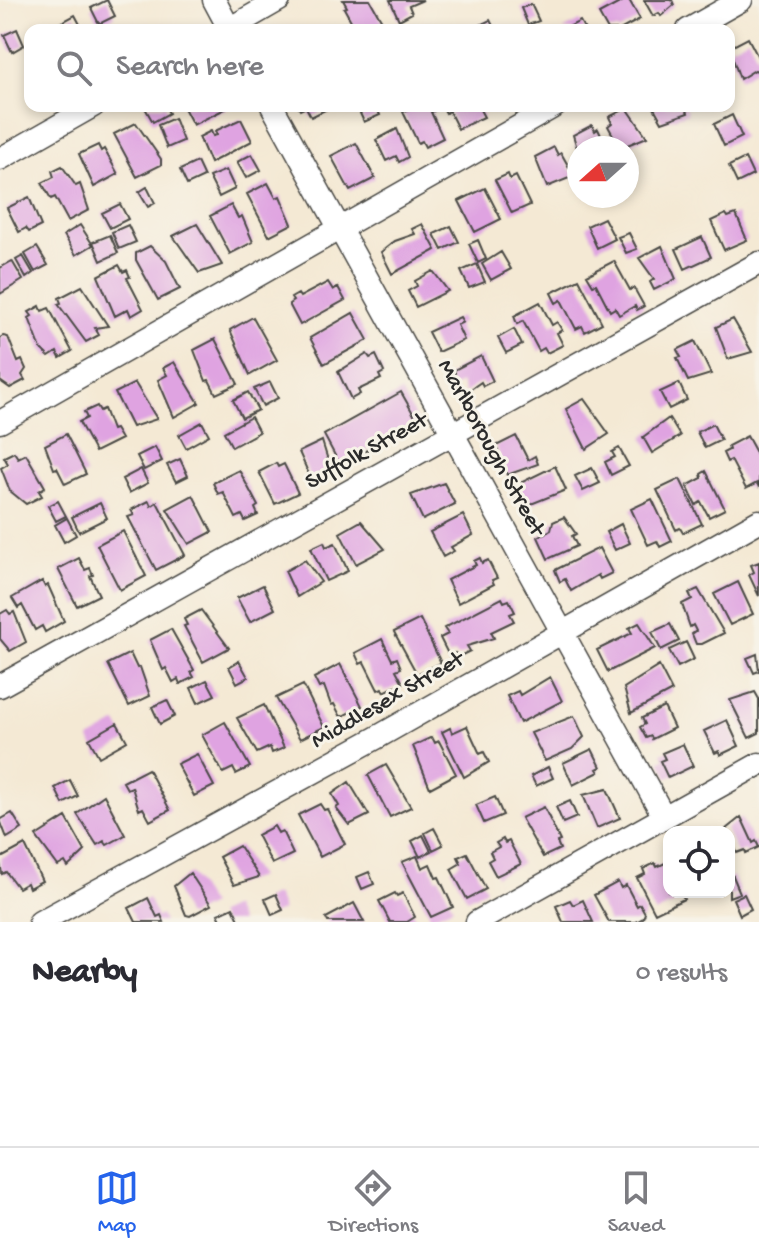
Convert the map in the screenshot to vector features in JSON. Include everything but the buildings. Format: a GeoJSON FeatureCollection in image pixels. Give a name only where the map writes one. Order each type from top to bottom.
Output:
{"type":"FeatureCollection","features":[{"type":"Feature","properties":{"kind":"street"},"geometry":{"type":"LineString","coordinates":[[214,0],[226,24]]}},
{"type":"Feature","properties":{"kind":"street"},"geometry":{"type":"LineString","coordinates":[[239,24],[279,0]]}},
{"type":"Feature","properties":{"kind":"street"},"geometry":{"type":"LineString","coordinates":[[699,24],[741,0]]}},
{"type":"Feature","properties":{"kind":"street"},"geometry":{"type":"LineString","coordinates":[[0,159],[82,112]]}},
{"type":"Feature","properties":{"kind":"street","name":"Marlborough Street"},"geometry":{"type":"LineString","coordinates":[[275,112],[663,815]]}},
{"type":"Feature","properties":{"kind":"street"},"geometry":{"type":"LineString","coordinates":[[0,422],[341,231],[545,112]]}},
{"type":"Feature","properties":{"kind":"street","name":"Suffolk Street"},"geometry":{"type":"LineString","coordinates":[[0,686],[759,263]]}},
{"type":"Feature","properties":{"kind":"street","name":"Middlesex Street"},"geometry":{"type":"LineString","coordinates":[[40,922],[376,738],[759,521]]}},
{"type":"Feature","properties":{"kind":"street"},"geometry":{"type":"LineString","coordinates":[[477,922],[663,815],[759,764]]}}]}
